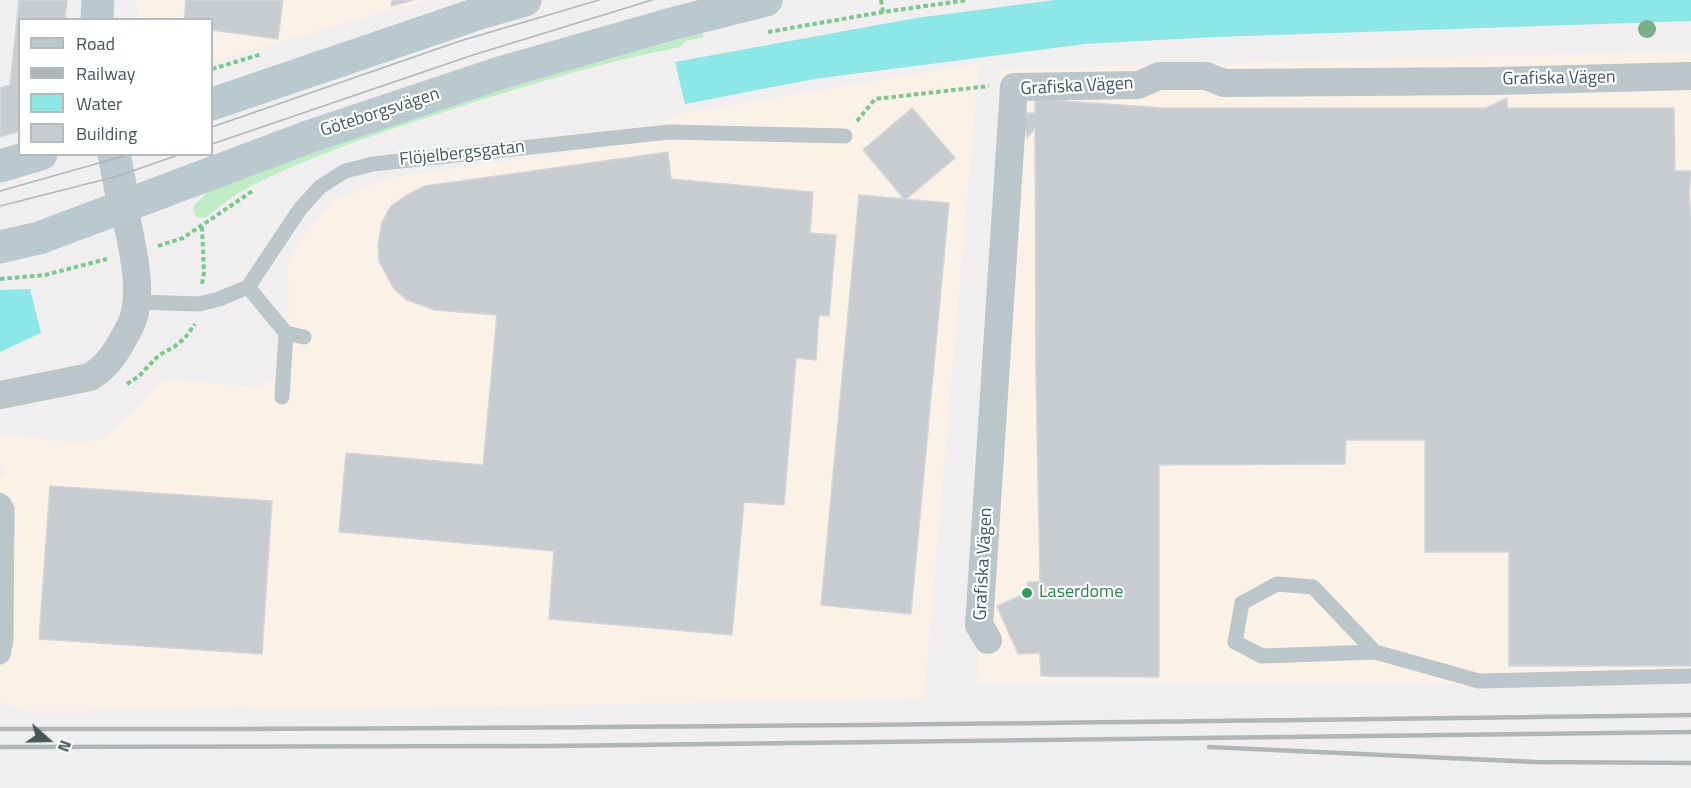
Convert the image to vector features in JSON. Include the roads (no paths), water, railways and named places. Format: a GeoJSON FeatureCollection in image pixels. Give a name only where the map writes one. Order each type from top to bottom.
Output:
{"type":"FeatureCollection","features":[{"type":"Feature","properties":{"kind":"main road"},"geometry":{"type":"LineString","coordinates":[[98,0],[98,18]]}},
{"type":"Feature","properties":{"kind":"main road"},"geometry":{"type":"LineString","coordinates":[[213,104],[486,11],[525,0]]}},
{"type":"Feature","properties":{"kind":"main road","name":"Göteborgsvägen"},"geometry":{"type":"LineString","coordinates":[[0,247],[39,238],[308,137],[503,72],[675,23],[766,0]]}},
{"type":"Feature","properties":{"kind":"main road"},"geometry":{"type":"LineString","coordinates":[[0,166],[34,156]]}},
{"type":"Feature","properties":{"kind":"main road"},"geometry":{"type":"LineString","coordinates":[[114,156],[124,206]]}},
{"type":"Feature","properties":{"kind":"street","name":"Grafiska Vägen"},"geometry":{"type":"LineString","coordinates":[[988,640],[979,625],[1014,87],[1138,85],[1159,76],[1206,76],[1224,83],[1494,81],[1691,76]]}},
{"type":"Feature","properties":{"kind":"street"},"geometry":{"type":"LineString","coordinates":[[0,395],[90,377],[110,361],[132,322],[137,302],[124,206]]}},
{"type":"Feature","properties":{"kind":"lane","name":"Flöjelbergsgatan"},"geometry":{"type":"LineString","coordinates":[[248,286],[300,209],[320,187],[345,171],[373,164],[669,132],[845,136]]}},
{"type":"Feature","properties":{"kind":"lane"},"geometry":{"type":"LineString","coordinates":[[137,302],[199,304],[219,299],[248,286],[286,333],[304,337]]}},
{"type":"Feature","properties":{"kind":"lane"},"geometry":{"type":"LineString","coordinates":[[282,397],[286,333]]}},
{"type":"Feature","properties":{"kind":"lane"},"geometry":{"type":"LineString","coordinates":[[0,500],[7,509],[6,640],[3,656],[0,657]]}},
{"type":"Feature","properties":{"kind":"lane"},"geometry":{"type":"LineString","coordinates":[[1375,651],[1313,587],[1277,584],[1242,603],[1235,642],[1262,656],[1375,651],[1479,681],[1691,676]]}},
{"type":"Feature","properties":{"kind":"water"},"geometry":{"type":"Polygon","coordinates":[[[1055,0],[1691,0],[1691,21],[1215,37],[1085,44],[814,79],[685,104],[675,62],[916,18],[1055,0]]]}},
{"type":"Feature","properties":{"kind":"water"},"geometry":{"type":"Polygon","coordinates":[[[30,289],[41,333],[0,352],[0,290],[30,289]]]}},
{"type":"Feature","properties":{"kind":"tram line"},"geometry":{"type":"LineString","coordinates":[[213,127],[460,41],[599,0]]}},
{"type":"Feature","properties":{"kind":"tram line"},"geometry":{"type":"LineString","coordinates":[[213,144],[473,55],[652,0]]}},
{"type":"Feature","properties":{"kind":"tram line"},"geometry":{"type":"LineString","coordinates":[[0,191],[124,156]]}},
{"type":"Feature","properties":{"kind":"tram line"},"geometry":{"type":"LineString","coordinates":[[0,206],[118,176],[175,156]]}},
{"type":"Feature","properties":{"kind":"railway"},"geometry":{"type":"LineString","coordinates":[[0,729],[634,727],[1691,715]]}},
{"type":"Feature","properties":{"kind":"railway"},"geometry":{"type":"LineString","coordinates":[[0,747],[551,746],[1691,732]]}},
{"type":"Feature","properties":{"kind":"railway"},"geometry":{"type":"LineString","coordinates":[[1209,747],[1535,762],[1691,763]]}},
{"type":"Feature","properties":{"kind":"place","name":"Laserdome"},"geometry":{"type":"Point","coordinates":[1027,593]}}]}
